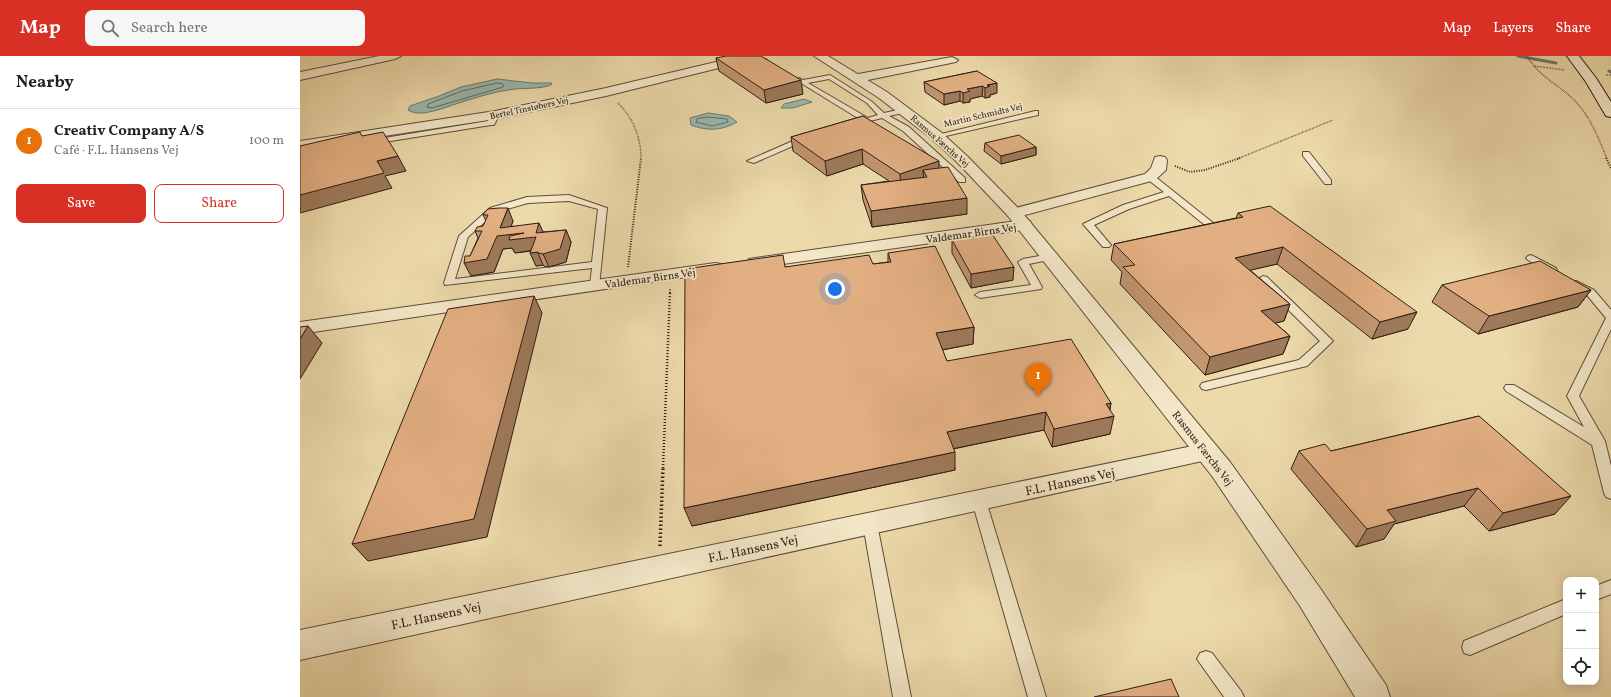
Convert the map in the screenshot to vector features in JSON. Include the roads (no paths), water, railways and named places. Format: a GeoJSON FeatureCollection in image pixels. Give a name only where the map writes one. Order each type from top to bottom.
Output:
{"type":"FeatureCollection","features":[{"type":"Feature","properties":{"kind":"street"},"geometry":{"type":"LineString","coordinates":[[300,76],[395,56]]}},
{"type":"Feature","properties":{"kind":"street","name":"Bertel Tinstøbers Vej"},"geometry":{"type":"LineString","coordinates":[[300,145],[495,115],[606,92],[755,56]]}},
{"type":"Feature","properties":{"kind":"street","name":"Rasmus Færchs Vej"},"geometry":{"type":"LineString","coordinates":[[820,56],[858,78],[904,110],[937,136],[962,159],[1019,219],[1145,373],[1221,469],[1310,597],[1374,697]]}},
{"type":"Feature","properties":{"kind":"street"},"geometry":{"type":"LineString","coordinates":[[1573,56],[1592,81],[1610,110]]}},
{"type":"Feature","properties":{"kind":"street"},"geometry":{"type":"LineString","coordinates":[[858,78],[952,60]]}},
{"type":"Feature","properties":{"kind":"street"},"geometry":{"type":"LineString","coordinates":[[1019,219],[1150,177],[1158,170],[1160,160]]}},
{"type":"Feature","properties":{"kind":"street","name":"Valdemar Birns Vej"},"geometry":{"type":"LineString","coordinates":[[300,328],[737,265],[1019,219]]}},
{"type":"Feature","properties":{"kind":"street","name":"F.L. Hansens Vej"},"geometry":{"type":"LineString","coordinates":[[300,645],[1207,452]]}},
{"type":"Feature","properties":{"kind":"lane"},"geometry":{"type":"LineString","coordinates":[[802,82],[830,77],[869,102],[882,115],[906,129],[962,180]]}},
{"type":"Feature","properties":{"kind":"lane"},"geometry":{"type":"LineString","coordinates":[[796,78],[867,120]]}},
{"type":"Feature","properties":{"kind":"lane"},"geometry":{"type":"LineString","coordinates":[[846,126],[904,110]]}},
{"type":"Feature","properties":{"kind":"lane","name":"Martin Schmidts Vej"},"geometry":{"type":"LineString","coordinates":[[937,136],[1035,113]]}},
{"type":"Feature","properties":{"kind":"lane"},"geometry":{"type":"LineString","coordinates":[[300,153],[491,123],[495,115]]}},
{"type":"Feature","properties":{"kind":"lane"},"geometry":{"type":"LineString","coordinates":[[751,161],[797,141],[818,135]]}},
{"type":"Feature","properties":{"kind":"lane"},"geometry":{"type":"LineString","coordinates":[[1306,154],[1328,182]]}},
{"type":"Feature","properties":{"kind":"lane"},"geometry":{"type":"LineString","coordinates":[[1150,177],[1214,228]]}},
{"type":"Feature","properties":{"kind":"lane"},"geometry":{"type":"LineString","coordinates":[[1106,245],[1088,224],[1126,207],[1170,193]]}},
{"type":"Feature","properties":{"kind":"lane"},"geometry":{"type":"LineString","coordinates":[[596,285],[598,264],[603,208],[569,198],[527,200],[493,210],[464,236],[449,283],[598,264]]}},
{"type":"Feature","properties":{"kind":"lane"},"geometry":{"type":"LineString","coordinates":[[980,295],[1037,287],[1023,262],[1050,257]]}},
{"type":"Feature","properties":{"kind":"lane"},"geometry":{"type":"LineString","coordinates":[[1531,258],[1590,292],[1611,318],[1573,396],[1598,442],[1611,493]]}},
{"type":"Feature","properties":{"kind":"lane"},"geometry":{"type":"LineString","coordinates":[[1206,386],[1303,363],[1327,340],[1264,279]]}},
{"type":"Feature","properties":{"kind":"lane"},"geometry":{"type":"LineString","coordinates":[[1510,388],[1598,442]]}},
{"type":"Feature","properties":{"kind":"lane"},"geometry":{"type":"LineString","coordinates":[[979,501],[1037,697]]}},
{"type":"Feature","properties":{"kind":"lane"},"geometry":{"type":"LineString","coordinates":[[870,524],[902,697]]}},
{"type":"Feature","properties":{"kind":"lane"},"geometry":{"type":"LineString","coordinates":[[1599,592],[1611,587]]}},
{"type":"Feature","properties":{"kind":"lane"},"geometry":{"type":"LineString","coordinates":[[1470,647],[1563,607]]}},
{"type":"Feature","properties":{"kind":"lane"},"geometry":{"type":"LineString","coordinates":[[1206,659],[1235,697]]}},
{"type":"Feature","properties":{"kind":"water"},"geometry":{"type":"Polygon","coordinates":[[[497,79],[532,83],[552,83],[551,85],[542,87],[496,92],[428,112],[416,113],[408,110],[410,106],[461,87],[497,79]]]}},
{"type":"Feature","properties":{"kind":"water"},"geometry":{"type":"Polygon","coordinates":[[[804,99],[812,102],[793,108],[781,108],[784,104],[804,99]]]}},
{"type":"Feature","properties":{"kind":"water"},"geometry":{"type":"Polygon","coordinates":[[[708,113],[729,116],[737,122],[726,127],[714,129],[691,125],[690,118],[708,113]]]}},
{"type":"Feature","properties":{"kind":"waterway"},"geometry":{"type":"LineString","coordinates":[[1518,56],[1556,63]]}},
{"type":"Feature","properties":{"kind":"place","name":"Creativ Company A/S"},"geometry":{"type":"Point","coordinates":[1038,396]}}]}
